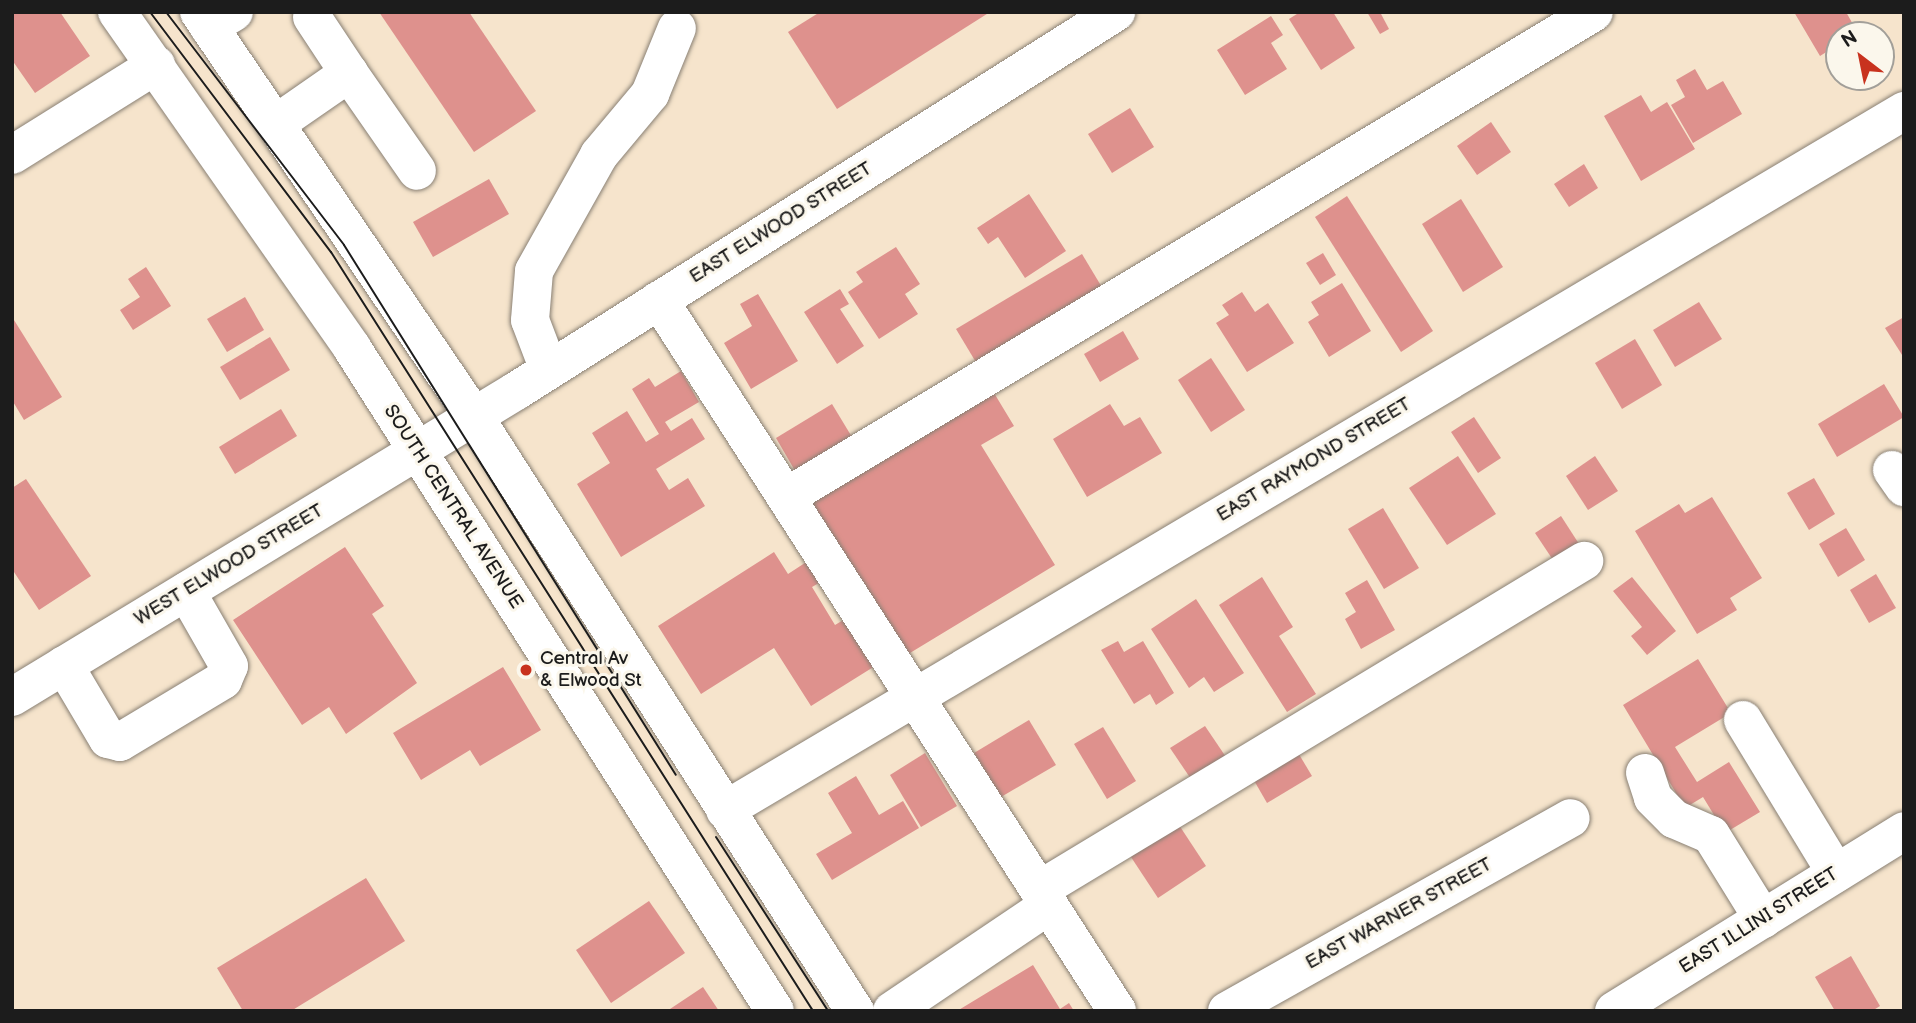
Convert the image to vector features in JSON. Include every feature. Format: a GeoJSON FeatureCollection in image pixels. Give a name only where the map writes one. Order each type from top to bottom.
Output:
{"type":"FeatureCollection","features":[{"type":"Feature","properties":{"kind":"street","name":"SOUTH CENTRAL AVENUE"},"geometry":{"type":"LineString","coordinates":[[117,12],[446,434],[725,810],[855,1011]]}},
{"type":"Feature","properties":{"kind":"street","name":"EAST ELWOOD STREET"},"geometry":{"type":"LineString","coordinates":[[446,434],[1116,12]]}},
{"type":"Feature","properties":{"kind":"street"},"geometry":{"type":"LineString","coordinates":[[786,497],[1594,12]]}},
{"type":"Feature","properties":{"kind":"street","name":"SOUTH CENTRAL AVENUE"},"geometry":{"type":"LineString","coordinates":[[214,17],[277,123],[446,434],[775,1011]]}},
{"type":"Feature","properties":{"kind":"street"},"geometry":{"type":"LineString","coordinates":[[312,17],[418,172]]}},
{"type":"Feature","properties":{"kind":"street"},"geometry":{"type":"LineString","coordinates":[[549,370],[530,320],[534,271],[599,156],[650,94],[682,17]]}},
{"type":"Feature","properties":{"kind":"street"},"geometry":{"type":"LineString","coordinates":[[12,155],[156,65]]}},
{"type":"Feature","properties":{"kind":"street"},"geometry":{"type":"LineString","coordinates":[[277,123],[349,74]]}},
{"type":"Feature","properties":{"kind":"street","name":"EAST RAYMOND STREET"},"geometry":{"type":"LineString","coordinates":[[725,810],[1904,111]]}},
{"type":"Feature","properties":{"kind":"street"},"geometry":{"type":"LineString","coordinates":[[659,300],[1117,1011]]}},
{"type":"Feature","properties":{"kind":"street","name":"WEST ELWOOD STREET"},"geometry":{"type":"LineString","coordinates":[[12,697],[446,434]]}},
{"type":"Feature","properties":{"kind":"street"},"geometry":{"type":"LineString","coordinates":[[892,1011],[1044,897],[1584,561]]}},
{"type":"Feature","properties":{"kind":"street"},"geometry":{"type":"LineString","coordinates":[[64,665],[108,739],[120,742],[211,687],[229,666],[186,591]]}},
{"type":"Feature","properties":{"kind":"street"},"geometry":{"type":"LineString","coordinates":[[1743,720],[1836,873]]}},
{"type":"Feature","properties":{"kind":"street"},"geometry":{"type":"LineString","coordinates":[[1645,773],[1653,798],[1674,819],[1711,835],[1763,919]]}},
{"type":"Feature","properties":{"kind":"street","name":"EAST WARNER STREET"},"geometry":{"type":"LineString","coordinates":[[1227,1011],[1572,818]]}},
{"type":"Feature","properties":{"kind":"street","name":"EAST ILLINI STREET"},"geometry":{"type":"LineString","coordinates":[[1614,1011],[1904,831]]}},
{"type":"Feature","properties":{"kind":"building"},"geometry":{"type":"Polygon","coordinates":[[[12,12],[60,12],[90,56],[35,93],[12,60],[12,12]]]}},
{"type":"Feature","properties":{"kind":"building"},"geometry":{"type":"Polygon","coordinates":[[[379,12],[469,12],[536,111],[474,152],[379,12]]]}},
{"type":"Feature","properties":{"kind":"building"},"geometry":{"type":"Polygon","coordinates":[[[820,12],[990,12],[837,109],[788,32],[820,12]]]}},
{"type":"Feature","properties":{"kind":"building"},"geometry":{"type":"Polygon","coordinates":[[[1300,12],[1333,12],[1355,48],[1321,70],[1289,19],[1300,12]]]}},
{"type":"Feature","properties":{"kind":"building"},"geometry":{"type":"Polygon","coordinates":[[[1367,12],[1380,12],[1389,29],[1380,34],[1367,12]]]}},
{"type":"Feature","properties":{"kind":"building"},"geometry":{"type":"Polygon","coordinates":[[[1794,12],[1846,12],[1851,21],[1825,21],[1825,53],[1820,56],[1794,12]]]}},
{"type":"Feature","properties":{"kind":"building"},"geometry":{"type":"Polygon","coordinates":[[[1271,16],[1283,35],[1271,43],[1287,69],[1245,95],[1217,50],[1271,16]]]}},
{"type":"Feature","properties":{"kind":"building"},"geometry":{"type":"Polygon","coordinates":[[[1695,69],[1707,90],[1723,81],[1742,114],[1693,143],[1671,105],[1685,97],[1676,80],[1695,69]]]}},
{"type":"Feature","properties":{"kind":"building"},"geometry":{"type":"Polygon","coordinates":[[[1641,95],[1651,112],[1667,102],[1695,149],[1641,181],[1604,116],[1641,95]]]}},
{"type":"Feature","properties":{"kind":"building"},"geometry":{"type":"Polygon","coordinates":[[[1130,108],[1154,147],[1112,173],[1088,134],[1130,108]]]}},
{"type":"Feature","properties":{"kind":"building"},"geometry":{"type":"Polygon","coordinates":[[[1491,122],[1511,152],[1477,175],[1457,146],[1491,122]]]}},
{"type":"Feature","properties":{"kind":"building"},"geometry":{"type":"Polygon","coordinates":[[[1584,164],[1598,188],[1569,207],[1554,184],[1584,164]]]}},
{"type":"Feature","properties":{"kind":"building"},"geometry":{"type":"Polygon","coordinates":[[[489,179],[509,214],[433,257],[413,222],[489,179]]]}},
{"type":"Feature","properties":{"kind":"building"},"geometry":{"type":"Polygon","coordinates":[[[1029,194],[1066,251],[1025,278],[998,237],[988,244],[977,228],[1029,194]]]}},
{"type":"Feature","properties":{"kind":"building"},"geometry":{"type":"Polygon","coordinates":[[[1347,196],[1433,331],[1401,352],[1315,217],[1347,196]]]}},
{"type":"Feature","properties":{"kind":"building"},"geometry":{"type":"Polygon","coordinates":[[[1461,199],[1503,267],[1463,292],[1422,224],[1461,199]]]}},
{"type":"Feature","properties":{"kind":"building"},"geometry":{"type":"Polygon","coordinates":[[[896,247],[920,284],[905,294],[918,314],[879,339],[848,292],[863,282],[856,272],[896,247]]]}},
{"type":"Feature","properties":{"kind":"building"},"geometry":{"type":"Polygon","coordinates":[[[1323,253],[1336,275],[1320,285],[1306,263],[1323,253]]]}},
{"type":"Feature","properties":{"kind":"building"},"geometry":{"type":"Polygon","coordinates":[[[1082,254],[1106,294],[980,369],[956,329],[1082,254]]]}},
{"type":"Feature","properties":{"kind":"building"},"geometry":{"type":"Polygon","coordinates":[[[146,267],[171,306],[133,330],[120,310],[140,297],[128,279],[146,267]]]}},
{"type":"Feature","properties":{"kind":"building"},"geometry":{"type":"Polygon","coordinates":[[[1342,283],[1371,331],[1329,357],[1308,322],[1319,315],[1311,302],[1342,283]]]}},
{"type":"Feature","properties":{"kind":"building"},"geometry":{"type":"Polygon","coordinates":[[[840,289],[849,304],[840,309],[864,346],[837,364],[804,312],[840,289]]]}},
{"type":"Feature","properties":{"kind":"building"},"geometry":{"type":"Polygon","coordinates":[[[1242,292],[1255,312],[1268,303],[1294,343],[1247,372],[1216,323],[1229,315],[1222,305],[1242,292]]]}},
{"type":"Feature","properties":{"kind":"building"},"geometry":{"type":"Polygon","coordinates":[[[758,294],[798,361],[751,389],[724,343],[752,326],[740,304],[758,294]]]}},
{"type":"Feature","properties":{"kind":"building"},"geometry":{"type":"Polygon","coordinates":[[[245,297],[264,330],[227,352],[207,319],[245,297]]]}},
{"type":"Feature","properties":{"kind":"building"},"geometry":{"type":"Polygon","coordinates":[[[1699,302],[1722,339],[1675,367],[1653,330],[1699,302]]]}},
{"type":"Feature","properties":{"kind":"building"},"geometry":{"type":"Polygon","coordinates":[[[1904,317],[1904,358],[1885,328],[1904,317]]]}},
{"type":"Feature","properties":{"kind":"building"},"geometry":{"type":"Polygon","coordinates":[[[14,320],[62,397],[24,420],[12,400],[14,320]]]}},
{"type":"Feature","properties":{"kind":"building"},"geometry":{"type":"Polygon","coordinates":[[[1123,331],[1139,359],[1100,382],[1084,354],[1123,331]]]}},
{"type":"Feature","properties":{"kind":"building"},"geometry":{"type":"Polygon","coordinates":[[[270,337],[290,370],[240,400],[220,367],[270,337]]]}},
{"type":"Feature","properties":{"kind":"building"},"geometry":{"type":"Polygon","coordinates":[[[1635,339],[1662,385],[1622,409],[1595,363],[1635,339]]]}},
{"type":"Feature","properties":{"kind":"building"},"geometry":{"type":"Polygon","coordinates":[[[1211,358],[1245,410],[1211,432],[1178,380],[1211,358]]]}},
{"type":"Feature","properties":{"kind":"building"},"geometry":{"type":"Polygon","coordinates":[[[681,371],[699,402],[665,422],[671,431],[692,418],[705,439],[656,469],[669,490],[688,478],[705,506],[621,557],[577,484],[610,463],[592,433],[627,411],[646,442],[659,434],[632,389],[649,378],[655,387],[681,371]]]}},
{"type":"Feature","properties":{"kind":"building"},"geometry":{"type":"Polygon","coordinates":[[[1884,384],[1904,417],[1837,457],[1818,424],[1884,384]]]}},
{"type":"Feature","properties":{"kind":"building"},"geometry":{"type":"Polygon","coordinates":[[[991,388],[1014,426],[981,445],[1055,565],[905,656],[809,499],[991,388]]]}},
{"type":"Feature","properties":{"kind":"building"},"geometry":{"type":"Polygon","coordinates":[[[832,404],[855,442],[798,476],[776,438],[832,404]]]}},
{"type":"Feature","properties":{"kind":"building"},"geometry":{"type":"Polygon","coordinates":[[[1110,404],[1124,426],[1140,417],[1162,453],[1087,497],[1053,439],[1110,404]]]}},
{"type":"Feature","properties":{"kind":"building"},"geometry":{"type":"Polygon","coordinates":[[[281,409],[297,436],[235,474],[219,447],[281,409]]]}},
{"type":"Feature","properties":{"kind":"building"},"geometry":{"type":"Polygon","coordinates":[[[1474,417],[1501,458],[1478,473],[1451,432],[1474,417]]]}},
{"type":"Feature","properties":{"kind":"building"},"geometry":{"type":"Polygon","coordinates":[[[1458,456],[1496,514],[1447,545],[1409,488],[1458,456]]]}},
{"type":"Feature","properties":{"kind":"building"},"geometry":{"type":"Polygon","coordinates":[[[1595,456],[1618,491],[1588,510],[1566,476],[1595,456]]]}},
{"type":"Feature","properties":{"kind":"building"},"geometry":{"type":"Polygon","coordinates":[[[1814,478],[1835,514],[1809,530],[1787,493],[1814,478]]]}},
{"type":"Feature","properties":{"kind":"building"},"geometry":{"type":"Polygon","coordinates":[[[26,479],[91,576],[39,610],[12,569],[12,488],[26,479]]]}},
{"type":"Feature","properties":{"kind":"building"},"geometry":{"type":"Polygon","coordinates":[[[1712,497],[1762,578],[1730,598],[1737,610],[1697,634],[1635,531],[1679,504],[1685,513],[1712,497]]]}},
{"type":"Feature","properties":{"kind":"building"},"geometry":{"type":"Polygon","coordinates":[[[1383,508],[1419,568],[1384,589],[1348,529],[1383,508]]]}},
{"type":"Feature","properties":{"kind":"building"},"geometry":{"type":"Polygon","coordinates":[[[1561,516],[1581,547],[1555,563],[1535,533],[1561,516]]]}},
{"type":"Feature","properties":{"kind":"building"},"geometry":{"type":"Polygon","coordinates":[[[1846,528],[1865,560],[1838,577],[1819,544],[1846,528]]]}},
{"type":"Feature","properties":{"kind":"building"},"geometry":{"type":"Polygon","coordinates":[[[345,547],[384,606],[372,614],[417,683],[346,734],[329,707],[302,725],[233,620],[345,547]]]}},
{"type":"Feature","properties":{"kind":"building"},"geometry":{"type":"Polygon","coordinates":[[[774,552],[788,574],[811,559],[824,580],[812,587],[835,625],[845,619],[875,666],[811,706],[774,648],[701,694],[658,626],[774,552]]]}},
{"type":"Feature","properties":{"kind":"building"},"geometry":{"type":"Polygon","coordinates":[[[1876,574],[1896,608],[1869,623],[1850,590],[1876,574]]]}},
{"type":"Feature","properties":{"kind":"building"},"geometry":{"type":"Polygon","coordinates":[[[1262,577],[1293,627],[1279,636],[1316,694],[1287,712],[1219,605],[1262,577]]]}},
{"type":"Feature","properties":{"kind":"building"},"geometry":{"type":"Polygon","coordinates":[[[1632,577],[1676,631],[1647,655],[1631,636],[1642,627],[1613,591],[1632,577]]]}},
{"type":"Feature","properties":{"kind":"building"},"geometry":{"type":"Polygon","coordinates":[[[1367,580],[1395,630],[1361,649],[1345,619],[1356,612],[1345,593],[1367,580]]]}},
{"type":"Feature","properties":{"kind":"building"},"geometry":{"type":"Polygon","coordinates":[[[1196,599],[1244,673],[1214,692],[1204,677],[1189,688],[1151,629],[1196,599]]]}},
{"type":"Feature","properties":{"kind":"building"},"geometry":{"type":"Polygon","coordinates":[[[1118,641],[1124,652],[1143,641],[1174,693],[1156,705],[1150,694],[1134,704],[1101,650],[1118,641]]]}},
{"type":"Feature","properties":{"kind":"building"},"geometry":{"type":"Polygon","coordinates":[[[1698,659],[1731,713],[1675,747],[1697,782],[1729,762],[1760,812],[1725,833],[1703,797],[1685,808],[1623,705],[1698,659]]]}},
{"type":"Feature","properties":{"kind":"building"},"geometry":{"type":"Polygon","coordinates":[[[503,667],[541,730],[480,766],[470,750],[421,780],[393,733],[503,667]]]}},
{"type":"Feature","properties":{"kind":"building"},"geometry":{"type":"Polygon","coordinates":[[[1029,720],[1056,765],[1001,797],[974,753],[1029,720]]]}},
{"type":"Feature","properties":{"kind":"building"},"geometry":{"type":"Polygon","coordinates":[[[1205,726],[1228,760],[1193,782],[1170,748],[1205,726]]]}},
{"type":"Feature","properties":{"kind":"building"},"geometry":{"type":"Polygon","coordinates":[[[1103,727],[1136,781],[1107,799],[1074,744],[1103,727]]]}},
{"type":"Feature","properties":{"kind":"building"},"geometry":{"type":"Polygon","coordinates":[[[1297,751],[1312,776],[1267,803],[1252,777],[1297,751]]]}},
{"type":"Feature","properties":{"kind":"building"},"geometry":{"type":"Polygon","coordinates":[[[925,753],[957,806],[921,827],[890,775],[925,753]]]}},
{"type":"Feature","properties":{"kind":"building"},"geometry":{"type":"Polygon","coordinates":[[[856,776],[879,815],[903,801],[919,828],[832,880],[816,854],[852,833],[828,793],[856,776]]]}},
{"type":"Feature","properties":{"kind":"building"},"geometry":{"type":"Polygon","coordinates":[[[1177,822],[1206,866],[1158,898],[1129,854],[1177,822]]]}},
{"type":"Feature","properties":{"kind":"building"},"geometry":{"type":"Polygon","coordinates":[[[366,878],[405,941],[291,1011],[243,1011],[217,968],[366,878]]]}},
{"type":"Feature","properties":{"kind":"building"},"geometry":{"type":"Polygon","coordinates":[[[649,901],[685,953],[611,1003],[576,950],[649,901]]]}},
{"type":"Feature","properties":{"kind":"building"},"geometry":{"type":"Polygon","coordinates":[[[1851,956],[1880,1006],[1872,1011],[1835,1011],[1815,977],[1851,956]]]}},
{"type":"Feature","properties":{"kind":"building"},"geometry":{"type":"Polygon","coordinates":[[[1033,965],[1060,1009],[1069,1003],[1074,1011],[957,1011],[1033,965]]]}},
{"type":"Feature","properties":{"kind":"building"},"geometry":{"type":"Polygon","coordinates":[[[703,987],[719,1011],[667,1011],[703,987]]]}},
{"type":"Feature","properties":{"kind":"tram line"},"geometry":{"type":"LineString","coordinates":[[150,12],[331,252],[813,1011]]}},
{"type":"Feature","properties":{"kind":"tram line"},"geometry":{"type":"LineString","coordinates":[[166,12],[344,245],[676,775]]}},
{"type":"Feature","properties":{"kind":"tram line"},"geometry":{"type":"LineString","coordinates":[[716,837],[828,1011]]}},
{"type":"Feature","properties":{"kind":"place","name":"Central Av & Elwood St"},"geometry":{"type":"Point","coordinates":[526,670]}}]}
